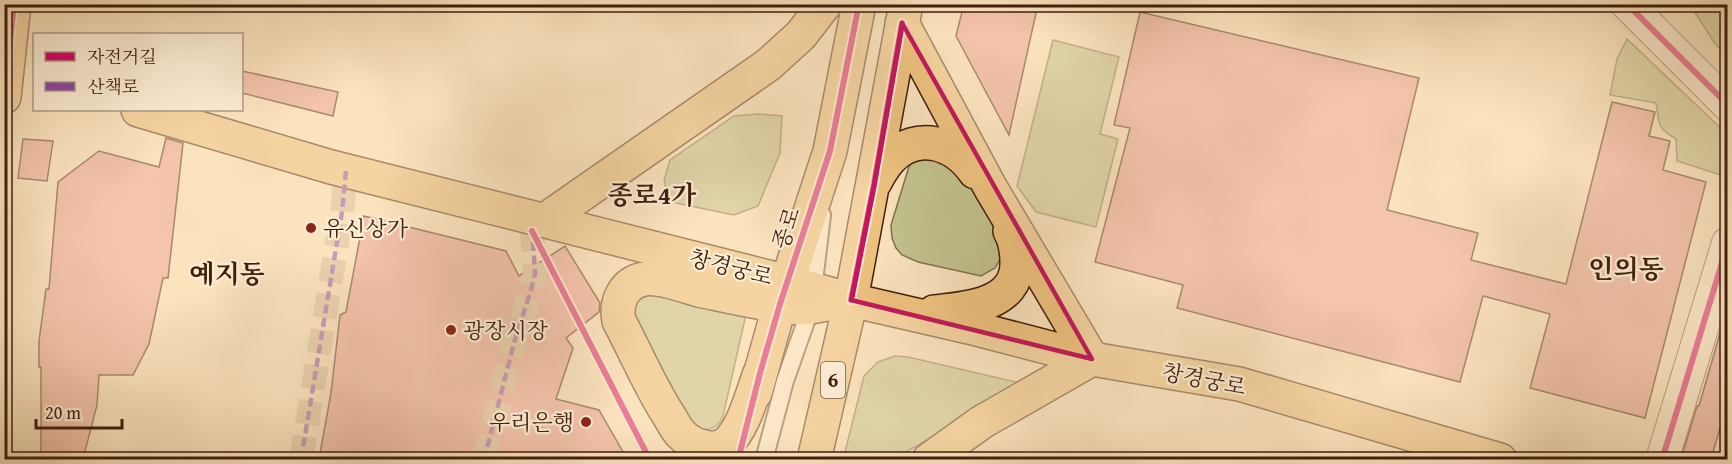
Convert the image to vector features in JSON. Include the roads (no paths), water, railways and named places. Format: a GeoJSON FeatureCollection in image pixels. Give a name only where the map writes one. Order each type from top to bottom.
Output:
{"type":"FeatureCollection","features":[{"type":"Feature","properties":{"kind":"main road"},"geometry":{"type":"LineString","coordinates":[[13,79],[14,4]]}},
{"type":"Feature","properties":{"kind":"main road"},"geometry":{"type":"LineString","coordinates":[[545,220],[768,65],[801,35],[825,4]]}},
{"type":"Feature","properties":{"kind":"main road","name":"종로"},"geometry":{"type":"LineString","coordinates":[[738,459],[760,373],[798,296],[859,4]]}},
{"type":"Feature","properties":{"kind":"main road"},"geometry":{"type":"LineString","coordinates":[[904,14],[990,187],[1092,359],[982,422],[929,459]]}},
{"type":"Feature","properties":{"kind":"main road","name":"6"},"geometry":{"type":"LineString","coordinates":[[814,459],[851,300],[904,14]]}},
{"type":"Feature","properties":{"kind":"main road","name":"창경궁로"},"geometry":{"type":"LineString","coordinates":[[141,111],[331,167],[545,220],[798,296],[851,300],[1092,359],[1239,384],[1500,459]]}},
{"type":"Feature","properties":{"kind":"main road"},"geometry":{"type":"LineString","coordinates":[[874,184],[882,169],[904,148],[920,143],[937,143],[953,149],[972,167],[1014,238],[1017,268],[1011,285],[996,299],[956,310],[915,314]]}},
{"type":"Feature","properties":{"kind":"main road"},"geometry":{"type":"LineString","coordinates":[[760,373],[738,429],[725,445],[717,448],[696,445],[680,433],[657,395],[619,321],[618,303],[622,293],[634,282],[650,278],[743,300],[798,296]]}},
{"type":"Feature","properties":{"kind":"street"},"geometry":{"type":"LineString","coordinates":[[1627,4],[1728,105]]}},
{"type":"Feature","properties":{"kind":"street"},"geometry":{"type":"LineString","coordinates":[[1662,459],[1728,243]]}},
{"type":"Feature","properties":{"kind":"lane"},"geometry":{"type":"LineString","coordinates":[[765,459],[785,381],[798,296]]}},
{"type":"Feature","properties":{"kind":"tunnel"},"geometry":{"type":"LineString","coordinates":[[301,460],[342,212],[346,171]]}},
{"type":"Feature","properties":{"kind":"tunnel"},"geometry":{"type":"LineString","coordinates":[[484,460],[514,343],[535,274],[532,231]]}},
{"type":"Feature","properties":{"kind":"place","name":"유신상가"},"geometry":{"type":"Point","coordinates":[311,228]}},
{"type":"Feature","properties":{"kind":"place","name":"광장시장"},"geometry":{"type":"Point","coordinates":[451,330]}},
{"type":"Feature","properties":{"kind":"place","name":"우리은행"},"geometry":{"type":"Point","coordinates":[586,422]}},
{"type":"Feature","properties":{"kind":"district","name":"종로4가"},"geometry":{"type":"Point","coordinates":[652,195]}},
{"type":"Feature","properties":{"kind":"district","name":"인의동"},"geometry":{"type":"Point","coordinates":[1626,269]}},
{"type":"Feature","properties":{"kind":"district","name":"예지동"},"geometry":{"type":"Point","coordinates":[227,274]}}]}
